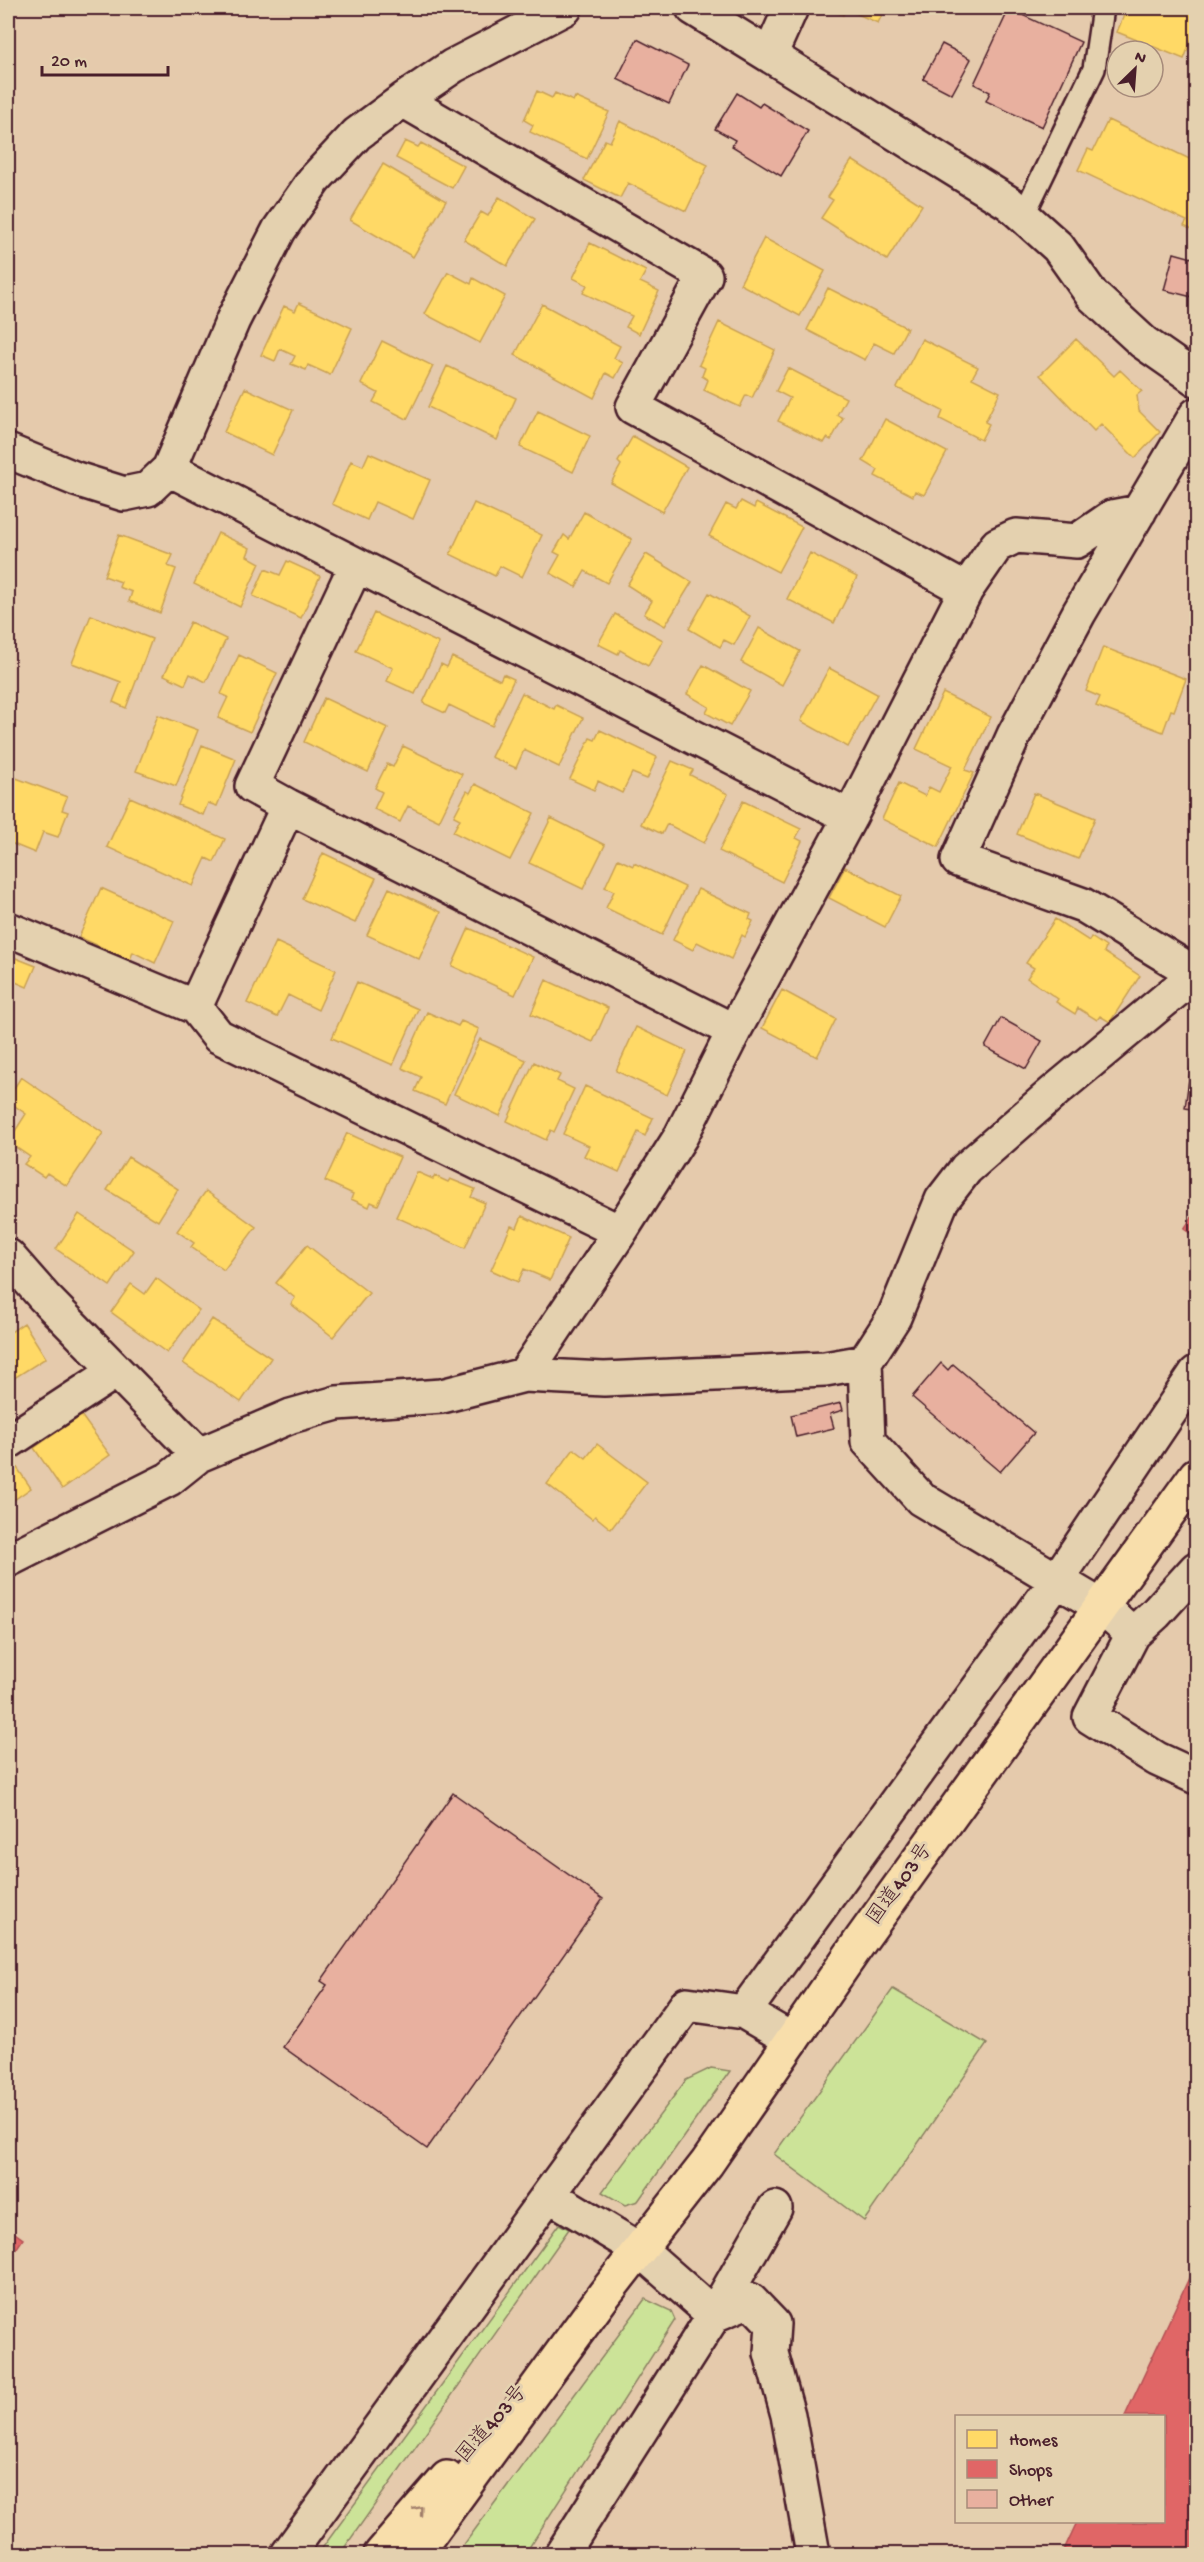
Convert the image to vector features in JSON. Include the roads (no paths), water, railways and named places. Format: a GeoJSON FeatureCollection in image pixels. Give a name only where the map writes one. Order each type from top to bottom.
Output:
{"type":"FeatureCollection","features":[{"type":"Feature","properties":{"kind":"highway","name":"国道403号"},"geometry":{"type":"LineString","coordinates":[[381,2554],[604,2295],[707,2163],[861,1940],[1197,1475]]}},
{"type":"Feature","properties":{"kind":"highway","name":"国道403号"},"geometry":{"type":"LineString","coordinates":[[415,2554],[604,2295]]}},
{"type":"Feature","properties":{"kind":"street"},"geometry":{"type":"LineString","coordinates":[[8,451],[76,479],[124,494],[148,489],[169,469],[233,320],[279,230],[314,180],[357,134],[403,100],[453,66],[565,8]]}},
{"type":"Feature","properties":{"kind":"street"},"geometry":{"type":"LineString","coordinates":[[693,8],[1009,203],[1058,247],[1092,295],[1143,342],[1194,373]]}},
{"type":"Feature","properties":{"kind":"street"},"geometry":{"type":"LineString","coordinates":[[770,55],[791,8]]}},
{"type":"Feature","properties":{"kind":"street"},"geometry":{"type":"LineString","coordinates":[[403,100],[705,276],[633,407],[966,590]]}},
{"type":"Feature","properties":{"kind":"street"},"geometry":{"type":"LineString","coordinates":[[1132,1634],[1102,1608],[921,1499],[868,1441],[865,1362],[894,1317],[942,1200],[966,1169],[1055,1091],[1174,995],[1196,974],[1083,904],[958,860],[1014,735],[1079,613],[1197,415]]}},
{"type":"Feature","properties":{"kind":"street"},"geometry":{"type":"LineString","coordinates":[[169,469],[850,817]]}},
{"type":"Feature","properties":{"kind":"street"},"geometry":{"type":"LineString","coordinates":[[524,1375],[681,1136],[735,1030],[850,817],[966,590],[997,545],[1017,536],[1077,541],[1112,517],[1139,512]]}},
{"type":"Feature","properties":{"kind":"street"},"geometry":{"type":"LineString","coordinates":[[356,565],[252,786],[735,1030]]}},
{"type":"Feature","properties":{"kind":"street"},"geometry":{"type":"LineString","coordinates":[[195,1007],[288,806]]}},
{"type":"Feature","properties":{"kind":"street"},"geometry":{"type":"LineString","coordinates":[[8,929],[195,1007],[218,1036],[620,1232]]}},
{"type":"Feature","properties":{"kind":"street"},"geometry":{"type":"LineString","coordinates":[[8,1256],[199,1455]]}},
{"type":"Feature","properties":{"kind":"street"},"geometry":{"type":"LineString","coordinates":[[8,1560],[169,1479],[199,1455],[291,1416],[338,1402],[442,1396],[524,1375],[604,1379],[825,1369],[865,1362]]}},
{"type":"Feature","properties":{"kind":"street"},"geometry":{"type":"LineString","coordinates":[[8,1442],[116,1371]]}},
{"type":"Feature","properties":{"kind":"street"},"geometry":{"type":"LineString","coordinates":[[744,2012],[1057,1580],[1197,1373]]}},
{"type":"Feature","properties":{"kind":"street"},"geometry":{"type":"LineString","coordinates":[[1197,1569],[1156,1613],[1132,1634],[1090,1717],[1157,1759],[1197,1777]]}},
{"type":"Feature","properties":{"kind":"street"},"geometry":{"type":"LineString","coordinates":[[288,2554],[687,2004],[744,2012],[792,2040]]}},
{"type":"Feature","properties":{"kind":"street"},"geometry":{"type":"LineString","coordinates":[[549,2195],[640,2250],[714,2315]]}},
{"type":"Feature","properties":{"kind":"street"},"geometry":{"type":"LineString","coordinates":[[562,2554],[714,2315],[775,2208]]}},
{"type":"Feature","properties":{"kind":"street"},"geometry":{"type":"LineString","coordinates":[[714,2315],[750,2301],[773,2324],[771,2353],[788,2415],[813,2554]]}},
{"type":"Feature","properties":{"kind":"lane"},"geometry":{"type":"LineString","coordinates":[[1023,216],[1094,69],[1103,8]]}}]}
